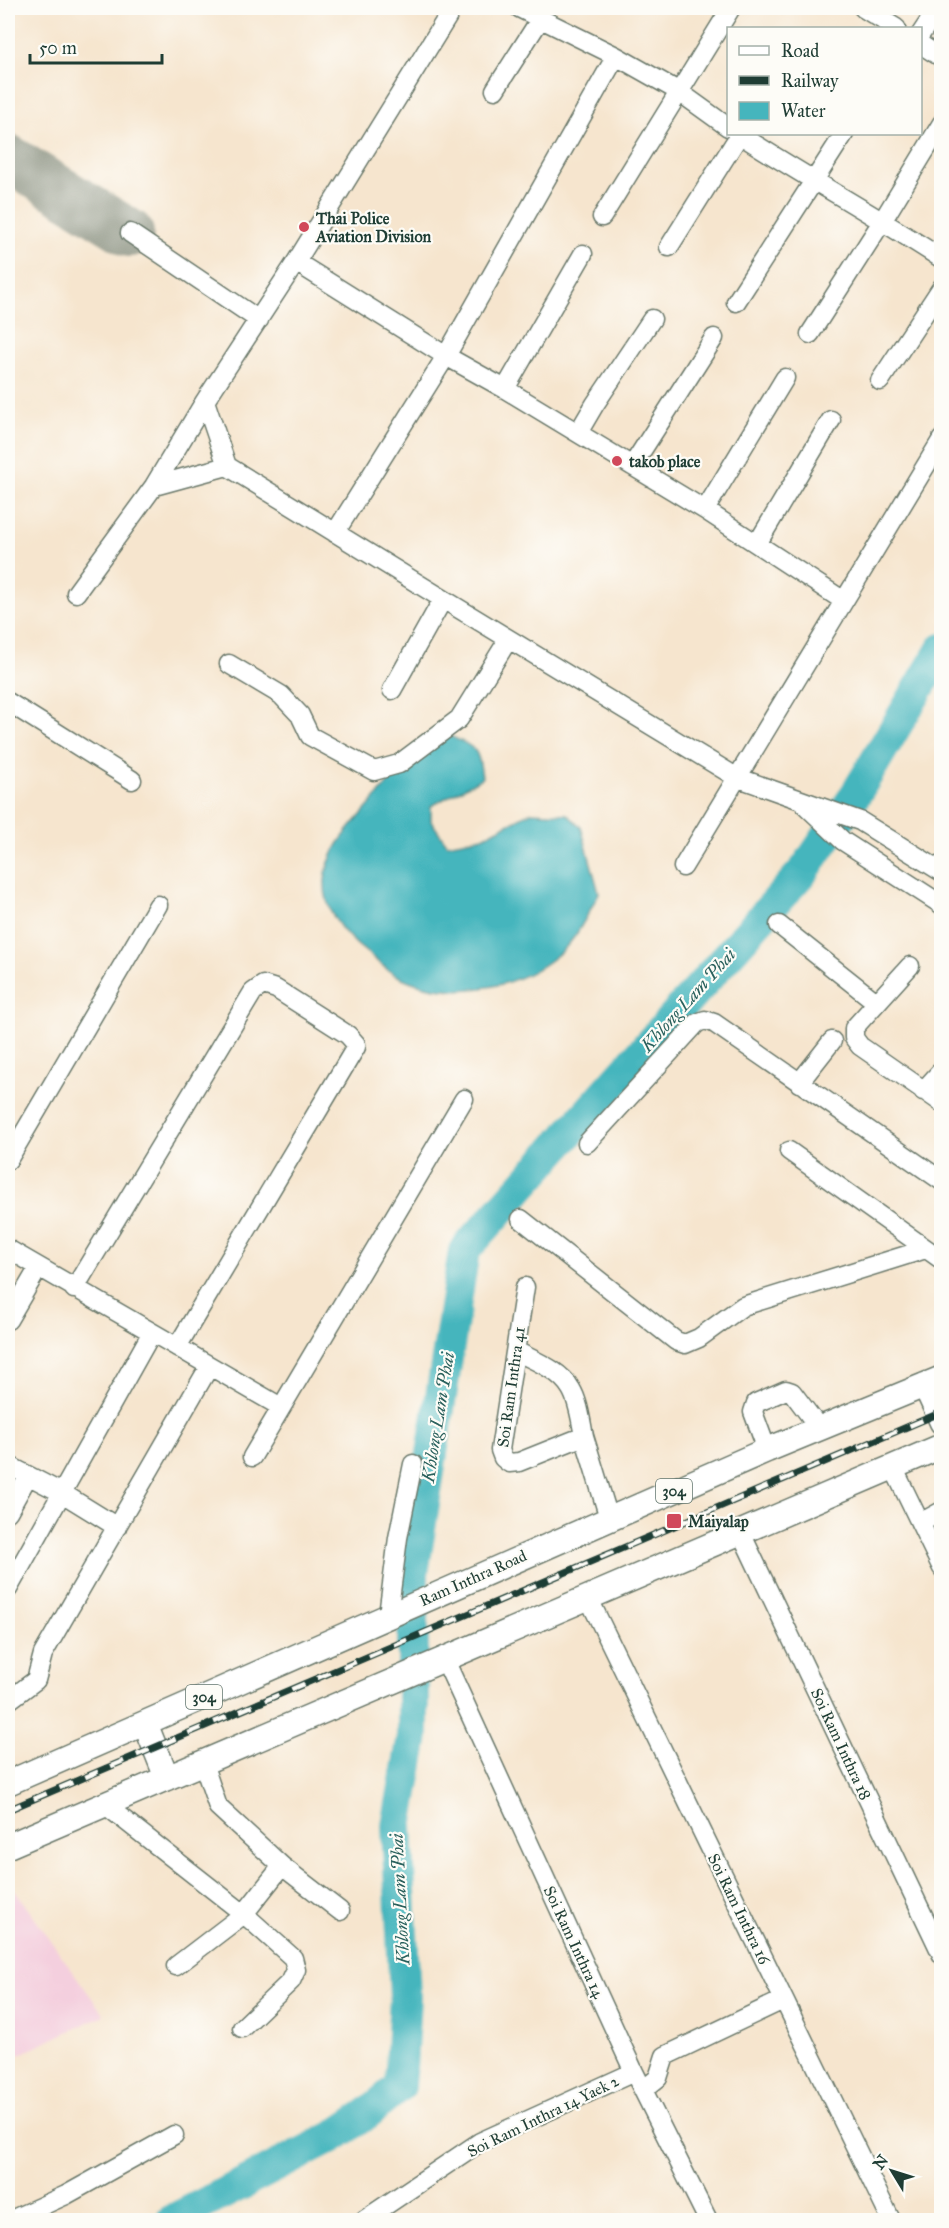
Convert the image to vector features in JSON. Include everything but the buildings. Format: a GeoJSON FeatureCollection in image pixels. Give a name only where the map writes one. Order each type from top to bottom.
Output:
{"type":"FeatureCollection","features":[{"type":"Feature","properties":{"kind":"main road"},"geometry":{"type":"LineString","coordinates":[[933,1382],[942,1422]]}},
{"type":"Feature","properties":{"kind":"main road","name":"Ram Inthra Road"},"geometry":{"type":"LineString","coordinates":[[8,1783],[609,1518],[766,1450],[933,1382]]}},
{"type":"Feature","properties":{"kind":"main road"},"geometry":{"type":"LineString","coordinates":[[8,1846],[424,1670],[588,1597],[942,1446]]}},
{"type":"Feature","properties":{"kind":"main road"},"geometry":{"type":"LineString","coordinates":[[145,1723],[167,1778]]}},
{"type":"Feature","properties":{"kind":"street"},"geometry":{"type":"LineString","coordinates":[[76,593],[154,486],[453,8]]}},
{"type":"Feature","properties":{"kind":"street"},"geometry":{"type":"LineString","coordinates":[[519,8],[616,56],[678,91],[727,125]]}},
{"type":"Feature","properties":{"kind":"street"},"geometry":{"type":"LineString","coordinates":[[602,217],[731,8]]}},
{"type":"Feature","properties":{"kind":"street"},"geometry":{"type":"LineString","coordinates":[[863,8],[894,27]]}},
{"type":"Feature","properties":{"kind":"street"},"geometry":{"type":"LineString","coordinates":[[922,33],[938,8]]}},
{"type":"Feature","properties":{"kind":"street"},"geometry":{"type":"LineString","coordinates":[[495,90],[541,18]]}},
{"type":"Feature","properties":{"kind":"street"},"geometry":{"type":"LineString","coordinates":[[922,45],[942,58]]}},
{"type":"Feature","properties":{"kind":"street"},"geometry":{"type":"LineString","coordinates":[[335,533],[446,356],[616,56]]}},
{"type":"Feature","properties":{"kind":"street"},"geometry":{"type":"LineString","coordinates":[[810,334],[942,123]]}},
{"type":"Feature","properties":{"kind":"street"},"geometry":{"type":"LineString","coordinates":[[669,247],[738,135]]}},
{"type":"Feature","properties":{"kind":"street"},"geometry":{"type":"LineString","coordinates":[[741,135],[814,182],[883,220],[942,259]]}},
{"type":"Feature","properties":{"kind":"street"},"geometry":{"type":"LineString","coordinates":[[736,302],[843,135]]}},
{"type":"Feature","properties":{"kind":"street"},"geometry":{"type":"LineString","coordinates":[[130,233],[259,320]]}},
{"type":"Feature","properties":{"kind":"street"},"geometry":{"type":"LineString","coordinates":[[505,389],[583,254]]}},
{"type":"Feature","properties":{"kind":"street"},"geometry":{"type":"LineString","coordinates":[[296,262],[446,356],[705,510],[843,601]]}},
{"type":"Feature","properties":{"kind":"street"},"geometry":{"type":"LineString","coordinates":[[880,381],[942,287]]}},
{"type":"Feature","properties":{"kind":"street"},"geometry":{"type":"LineString","coordinates":[[578,433],[651,319]]}},
{"type":"Feature","properties":{"kind":"street"},"geometry":{"type":"LineString","coordinates":[[632,466],[714,338]]}},
{"type":"Feature","properties":{"kind":"street"},"geometry":{"type":"LineString","coordinates":[[705,510],[785,378]]}},
{"type":"Feature","properties":{"kind":"street"},"geometry":{"type":"LineString","coordinates":[[206,401],[227,466],[736,777],[798,798],[833,820],[861,821],[942,872]]}},
{"type":"Feature","properties":{"kind":"street"},"geometry":{"type":"LineString","coordinates":[[757,544],[831,420]]}},
{"type":"Feature","properties":{"kind":"street"},"geometry":{"type":"LineString","coordinates":[[683,867],[942,439]]}},
{"type":"Feature","properties":{"kind":"street"},"geometry":{"type":"LineString","coordinates":[[154,486],[227,466]]}},
{"type":"Feature","properties":{"kind":"street"},"geometry":{"type":"LineString","coordinates":[[392,690],[443,599]]}},
{"type":"Feature","properties":{"kind":"street"},"geometry":{"type":"LineString","coordinates":[[229,664],[281,695],[300,715],[310,736],[374,771],[399,764],[459,719],[508,639]]}},
{"type":"Feature","properties":{"kind":"street"},"geometry":{"type":"LineString","coordinates":[[8,702],[132,780]]}},
{"type":"Feature","properties":{"kind":"street"},"geometry":{"type":"LineString","coordinates":[[833,820],[843,841],[942,905]]}},
{"type":"Feature","properties":{"kind":"street"},"geometry":{"type":"LineString","coordinates":[[8,1160],[158,905]]}},
{"type":"Feature","properties":{"kind":"street"},"geometry":{"type":"LineString","coordinates":[[779,925],[876,1002]]}},
{"type":"Feature","properties":{"kind":"street"},"geometry":{"type":"LineString","coordinates":[[910,966],[854,1028],[854,1038],[860,1046],[942,1103]]}},
{"type":"Feature","properties":{"kind":"street"},"geometry":{"type":"LineString","coordinates":[[74,1289],[253,992],[262,985],[276,989],[348,1035],[356,1047],[177,1347]]}},
{"type":"Feature","properties":{"kind":"street"},"geometry":{"type":"LineString","coordinates":[[586,1143],[697,1023],[705,1020],[714,1023],[942,1181]]}},
{"type":"Feature","properties":{"kind":"street"},"geometry":{"type":"LineString","coordinates":[[799,1083],[832,1041]]}},
{"type":"Feature","properties":{"kind":"street"},"geometry":{"type":"LineString","coordinates":[[923,1090],[942,1070]]}},
{"type":"Feature","properties":{"kind":"street"},"geometry":{"type":"LineString","coordinates":[[252,1458],[464,1099]]}},
{"type":"Feature","properties":{"kind":"street"},"geometry":{"type":"LineString","coordinates":[[789,1151],[942,1260]]}},
{"type":"Feature","properties":{"kind":"street"},"geometry":{"type":"LineString","coordinates":[[520,1219],[676,1341],[685,1344],[699,1338],[743,1306],[926,1249]]}},
{"type":"Feature","properties":{"kind":"street"},"geometry":{"type":"LineString","coordinates":[[8,1249],[281,1407]]}},
{"type":"Feature","properties":{"kind":"street"},"geometry":{"type":"LineString","coordinates":[[8,1320],[39,1268]]}},
{"type":"Feature","properties":{"kind":"street","name":"Soi Ram Inthra 41"},"geometry":{"type":"LineString","coordinates":[[525,1287],[500,1450],[503,1458],[509,1463],[519,1462],[584,1436]]}},
{"type":"Feature","properties":{"kind":"street"},"geometry":{"type":"LineString","coordinates":[[8,1589],[152,1334]]}},
{"type":"Feature","properties":{"kind":"street"},"geometry":{"type":"LineString","coordinates":[[516,1351],[556,1373],[573,1391],[609,1518]]}},
{"type":"Feature","properties":{"kind":"street"},"geometry":{"type":"LineString","coordinates":[[8,1701],[36,1680],[43,1654],[209,1367]]}},
{"type":"Feature","properties":{"kind":"street"},"geometry":{"type":"LineString","coordinates":[[766,1450],[753,1412],[756,1403],[786,1390],[792,1392],[820,1429]]}},
{"type":"Feature","properties":{"kind":"street"},"geometry":{"type":"LineString","coordinates":[[8,1464],[62,1493],[117,1527]]}},
{"type":"Feature","properties":{"kind":"street"},"geometry":{"type":"LineString","coordinates":[[394,1612],[398,1538],[413,1464]]}},
{"type":"Feature","properties":{"kind":"street"},"geometry":{"type":"LineString","coordinates":[[893,1467],[942,1568]]}},
{"type":"Feature","properties":{"kind":"street"},"geometry":{"type":"LineString","coordinates":[[8,1512],[28,1476]]}},
{"type":"Feature","properties":{"kind":"street"},"geometry":{"type":"LineString","coordinates":[[920,1523],[942,1511]]}},
{"type":"Feature","properties":{"kind":"street","name":"Soi Ram Inthra 18"},"geometry":{"type":"LineString","coordinates":[[741,1533],[942,1955]]}},
{"type":"Feature","properties":{"kind":"street","name":"Soi Ram Inthra 16"},"geometry":{"type":"LineString","coordinates":[[588,1597],[891,2220]]}},
{"type":"Feature","properties":{"kind":"street","name":"Soi Ram Inthra 14"},"geometry":{"type":"LineString","coordinates":[[445,1660],[634,2072],[708,2220]]}},
{"type":"Feature","properties":{"kind":"street"},"geometry":{"type":"LineString","coordinates":[[203,1763],[218,1807],[282,1866],[339,1911]]}},
{"type":"Feature","properties":{"kind":"street"},"geometry":{"type":"LineString","coordinates":[[104,1804],[244,1914],[293,1958],[296,1970],[291,1981],[242,2028]]}},
{"type":"Feature","properties":{"kind":"street"},"geometry":{"type":"LineString","coordinates":[[176,1966],[244,1914],[282,1866]]}},
{"type":"Feature","properties":{"kind":"street"},"geometry":{"type":"LineString","coordinates":[[643,2090],[658,2078],[665,2056],[783,2000]]}},
{"type":"Feature","properties":{"kind":"street","name":"Soi Ram Inthra 14 Yaek 2"},"geometry":{"type":"LineString","coordinates":[[364,2220],[480,2142],[634,2072]]}},
{"type":"Feature","properties":{"kind":"street"},"geometry":{"type":"LineString","coordinates":[[11,2220],[66,2195],[174,2135]]}},
{"type":"Feature","properties":{"kind":"shaded area"},"geometry":{"type":"Polygon","coordinates":[[[8,1881],[104,2015],[8,2060],[8,1881]]]}},
{"type":"Feature","properties":{"kind":"water"},"geometry":{"type":"Polygon","coordinates":[[[450,736],[475,750],[482,778],[431,806],[431,821],[447,844],[483,837],[531,812],[567,814],[581,827],[599,893],[576,935],[556,956],[519,978],[478,989],[435,988],[394,974],[342,929],[331,911],[325,891],[327,868],[331,857],[351,827],[400,768],[450,736]]]}},
{"type":"Feature","properties":{"kind":"waterway","name":"Khlong Lam Phai"},"geometry":{"type":"LineString","coordinates":[[172,2220],[333,2137],[368,2113],[400,2086],[405,1997],[397,1826],[413,1736],[413,1573],[464,1251],[805,869],[854,797],[942,649]]}},
{"type":"Feature","properties":{"kind":"taxiway"},"geometry":{"type":"LineString","coordinates":[[8,158],[130,233]]}},
{"type":"Feature","properties":{"kind":"railway"},"geometry":{"type":"LineString","coordinates":[[8,1810],[942,1412]]}},
{"type":"Feature","properties":{"kind":"place","name":"Thai Police Aviation Division"},"geometry":{"type":"Point","coordinates":[304,227]}},
{"type":"Feature","properties":{"kind":"place","name":"takob place"},"geometry":{"type":"Point","coordinates":[617,461]}},
{"type":"Feature","properties":{"kind":"place","name":"Maiyalap"},"geometry":{"type":"Point","coordinates":[674,1521]}}]}
